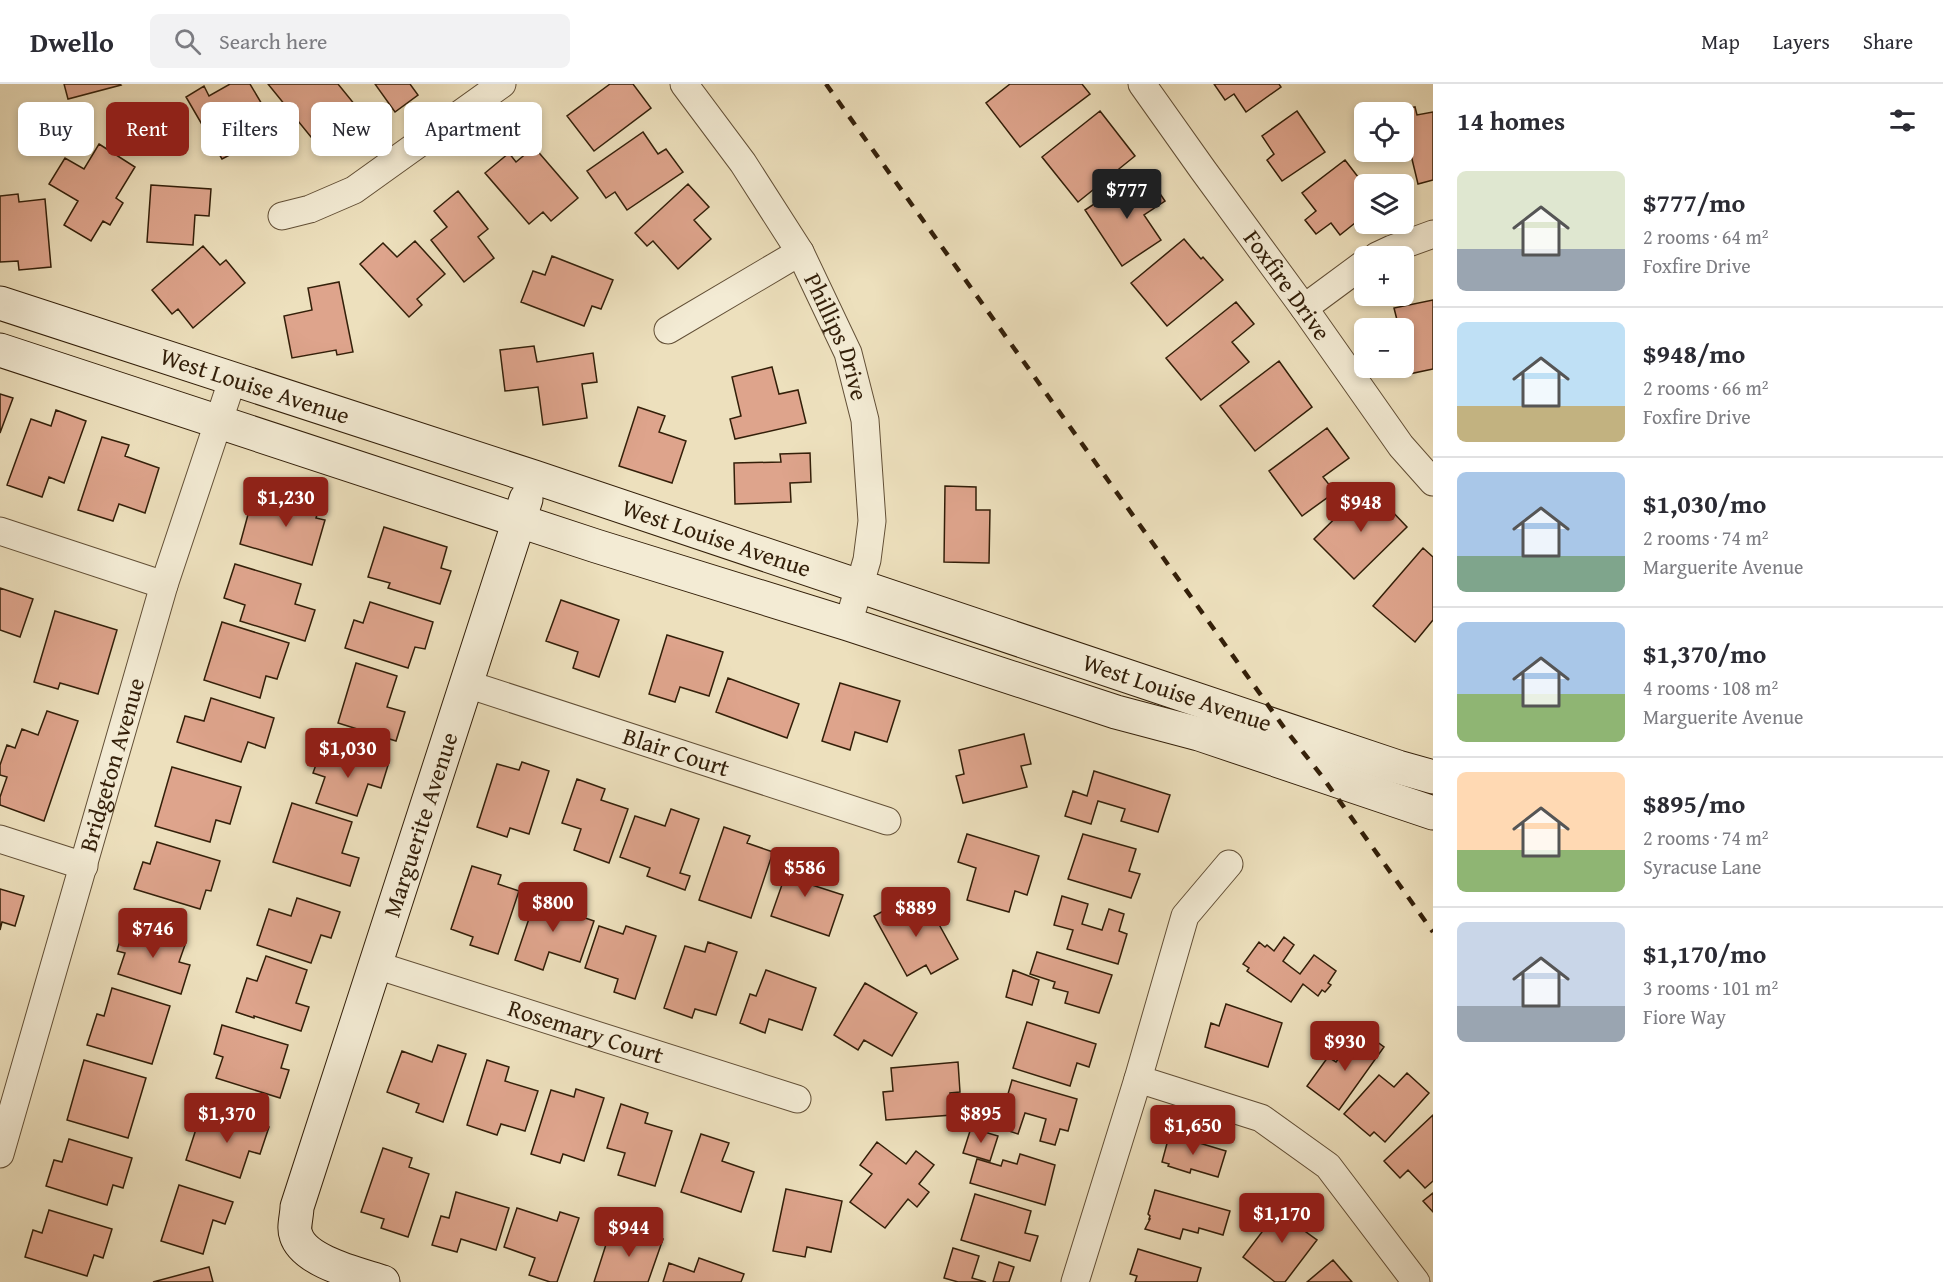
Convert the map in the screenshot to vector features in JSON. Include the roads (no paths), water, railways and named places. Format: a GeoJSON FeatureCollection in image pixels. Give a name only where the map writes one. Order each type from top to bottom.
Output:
{"type":"FeatureCollection","features":[{"type":"Feature","properties":{"kind":"main road","name":"West Louise Avenue"},"geometry":{"type":"LineString","coordinates":[[0,303],[534,477],[1433,777]]}},
{"type":"Feature","properties":{"kind":"main road","name":"West Louise Avenue"},"geometry":{"type":"LineString","coordinates":[[0,350],[596,546],[848,624],[1116,712],[1199,734],[1433,813]]}},
{"type":"Feature","properties":{"kind":"main road","name":"Marguerite Avenue"},"geometry":{"type":"LineString","coordinates":[[383,1282],[335,1266],[306,1251],[295,1234],[297,1207],[534,477]]}},
{"type":"Feature","properties":{"kind":"street"},"geometry":{"type":"LineString","coordinates":[[282,216],[310,209],[354,190],[501,84]]}},
{"type":"Feature","properties":{"kind":"street","name":"Phillips Drive"},"geometry":{"type":"LineString","coordinates":[[684,84],[743,164],[800,252],[848,353],[865,420],[872,521],[867,560],[848,624]]}},
{"type":"Feature","properties":{"kind":"street","name":"Foxfire Drive"},"geometry":{"type":"LineString","coordinates":[[1142,84],[1305,308],[1401,447],[1433,482]]}},
{"type":"Feature","properties":{"kind":"street"},"geometry":{"type":"LineString","coordinates":[[1400,246],[1433,234]]}},
{"type":"Feature","properties":{"kind":"street"},"geometry":{"type":"LineString","coordinates":[[668,330],[800,252]]}},
{"type":"Feature","properties":{"kind":"street"},"geometry":{"type":"LineString","coordinates":[[1305,308],[1354,271]]}},
{"type":"Feature","properties":{"kind":"street","name":"Bridgeton Avenue"},"geometry":{"type":"LineString","coordinates":[[0,1151],[165,585],[233,378]]}},
{"type":"Feature","properties":{"kind":"street"},"geometry":{"type":"LineString","coordinates":[[0,531],[165,585]]}},
{"type":"Feature","properties":{"kind":"street","name":"Blair Court"},"geometry":{"type":"LineString","coordinates":[[467,684],[886,821]]}},
{"type":"Feature","properties":{"kind":"street"},"geometry":{"type":"LineString","coordinates":[[0,839],[84,866]]}},
{"type":"Feature","properties":{"kind":"street"},"geometry":{"type":"LineString","coordinates":[[1075,1282],[1138,1079],[1185,916],[1229,864]]}},
{"type":"Feature","properties":{"kind":"street","name":"Rosemary Court"},"geometry":{"type":"LineString","coordinates":[[376,965],[797,1099]]}},
{"type":"Feature","properties":{"kind":"street"},"geometry":{"type":"LineString","coordinates":[[1138,1079],[1261,1118],[1328,1166],[1416,1282]]}},
{"type":"Feature","properties":{"kind":"railway"},"geometry":{"type":"LineString","coordinates":[[826,84],[1285,729],[1321,775],[1433,932]]}}]}
